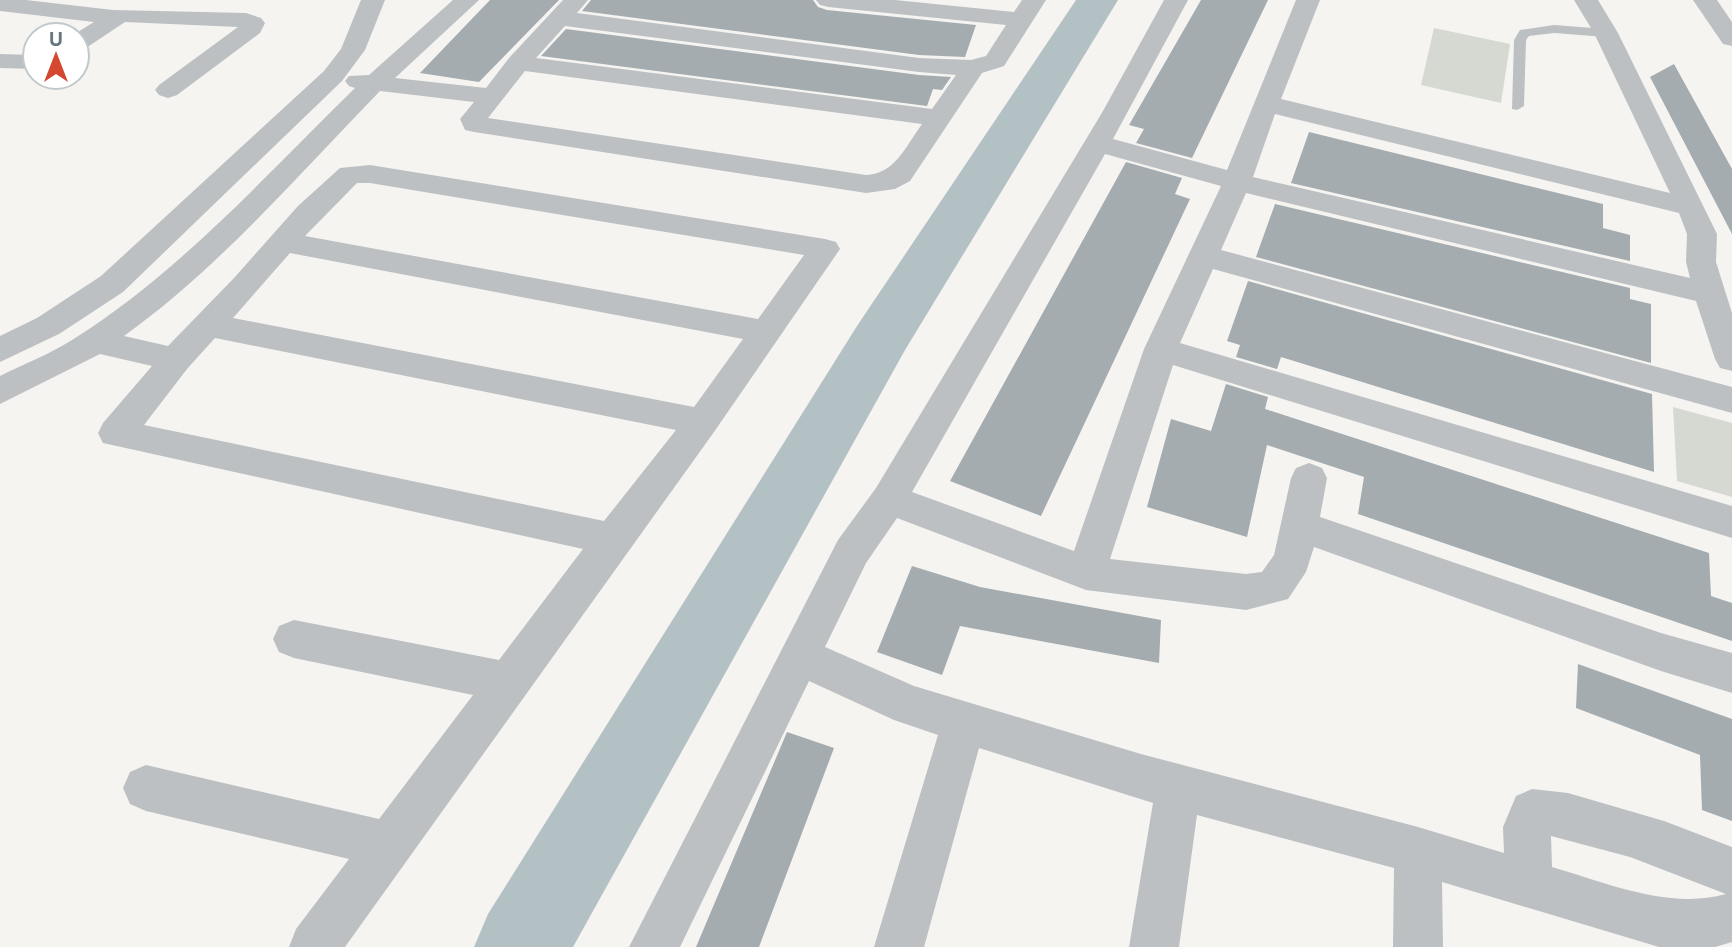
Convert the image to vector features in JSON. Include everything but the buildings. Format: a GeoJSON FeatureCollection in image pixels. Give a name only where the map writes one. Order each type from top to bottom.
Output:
{"type":"FeatureCollection","features":[{"type":"Feature","properties":{"kind":"street"},"geometry":{"type":"LineString","coordinates":[[11,344],[48,327],[111,284],[164,237],[333,76],[354,50],[373,0]]}},
{"type":"Feature","properties":{"kind":"street"},"geometry":{"type":"LineString","coordinates":[[0,391],[95,341],[155,298],[211,247],[373,84],[467,0]]}},
{"type":"Feature","properties":{"kind":"street"},"geometry":{"type":"LineString","coordinates":[[828,0],[1021,20]]}},
{"type":"Feature","properties":{"kind":"street"},"geometry":{"type":"LineString","coordinates":[[973,68],[900,176],[885,183],[866,184],[474,124],[473,119],[518,63],[569,9],[919,65],[973,68],[995,61],[1034,0]]}},
{"type":"Feature","properties":{"kind":"street"},"geometry":{"type":"LineString","coordinates":[[654,947],[852,552],[889,499],[1176,0]]}},
{"type":"Feature","properties":{"kind":"street"},"geometry":{"type":"LineString","coordinates":[[1086,573],[1161,349],[1237,182],[1245,155],[1268,104],[1308,0]]}},
{"type":"Feature","properties":{"kind":"street"},"geometry":{"type":"LineString","coordinates":[[1586,0],[1606,33],[1691,206],[1702,234],[1701,262],[1709,293],[1732,359]]}},
{"type":"Feature","properties":{"kind":"street"},"geometry":{"type":"LineString","coordinates":[[1705,0],[1732,39]]}},
{"type":"Feature","properties":{"kind":"street"},"geometry":{"type":"LineString","coordinates":[[0,4],[114,17],[129,14],[246,20],[253,23],[252,28],[168,90]]}},
{"type":"Feature","properties":{"kind":"street"},"geometry":{"type":"LineString","coordinates":[[91,33],[114,17]]}},
{"type":"Feature","properties":{"kind":"street"},"geometry":{"type":"LineString","coordinates":[[0,61],[21,62]]}},
{"type":"Feature","properties":{"kind":"street"},"geometry":{"type":"LineString","coordinates":[[518,63],[938,118]]}},
{"type":"Feature","properties":{"kind":"street"},"geometry":{"type":"LineString","coordinates":[[333,76],[373,84],[493,97]]}},
{"type":"Feature","properties":{"kind":"street"},"geometry":{"type":"LineString","coordinates":[[1268,104],[1691,206]]}},
{"type":"Feature","properties":{"kind":"street"},"geometry":{"type":"LineString","coordinates":[[1096,143],[1237,182],[1709,293]]}},
{"type":"Feature","properties":{"kind":"street"},"geometry":{"type":"LineString","coordinates":[[314,947],[702,422],[825,249],[370,174],[350,174],[308,213],[175,360],[140,407],[116,433],[613,539]]}},
{"type":"Feature","properties":{"kind":"street"},"geometry":{"type":"LineString","coordinates":[[1702,234],[1732,239]]}},
{"type":"Feature","properties":{"kind":"street"},"geometry":{"type":"LineString","coordinates":[[284,242],[766,332]]}},
{"type":"Feature","properties":{"kind":"street"},"geometry":{"type":"LineString","coordinates":[[1204,256],[1732,400]]}},
{"type":"Feature","properties":{"kind":"street"},"geometry":{"type":"LineString","coordinates":[[208,325],[702,422]]}},
{"type":"Feature","properties":{"kind":"street"},"geometry":{"type":"LineString","coordinates":[[95,341],[175,360]]}},
{"type":"Feature","properties":{"kind":"street"},"geometry":{"type":"LineString","coordinates":[[11,344],[53,364]]}},
{"type":"Feature","properties":{"kind":"street"},"geometry":{"type":"LineString","coordinates":[[1161,349],[1732,522]]}},
{"type":"Feature","properties":{"kind":"street"},"geometry":{"type":"LineString","coordinates":[[889,499],[1086,573],[1246,592],[1274,587],[1292,560],[1309,478]]}},
{"type":"Feature","properties":{"kind":"street"},"geometry":{"type":"LineString","coordinates":[[1300,526],[1648,647],[1732,673]]}},
{"type":"Feature","properties":{"kind":"street"},"geometry":{"type":"LineString","coordinates":[[294,639],[508,682]]}},
{"type":"Feature","properties":{"kind":"street"},"geometry":{"type":"LineString","coordinates":[[799,656],[909,705],[964,723],[1178,788],[1419,851],[1529,884],[1668,936],[1732,917]]}},
{"type":"Feature","properties":{"kind":"street"},"geometry":{"type":"LineString","coordinates":[[899,947],[964,723]]}},
{"type":"Feature","properties":{"kind":"street"},"geometry":{"type":"LineString","coordinates":[[146,788],[388,845]]}},
{"type":"Feature","properties":{"kind":"street"},"geometry":{"type":"LineString","coordinates":[[1154,947],[1178,788]]}},
{"type":"Feature","properties":{"kind":"street"},"geometry":{"type":"LineString","coordinates":[[1529,884],[1527,827],[1532,812],[1538,810],[1558,812],[1665,845],[1732,872]]}},
{"type":"Feature","properties":{"kind":"street"},"geometry":{"type":"LineString","coordinates":[[1418,947],[1419,851]]}},
{"type":"Feature","properties":{"kind":"lane"},"geometry":{"type":"LineString","coordinates":[[1517,106],[1520,40],[1524,33],[1537,29],[1563,29],[1606,33]]}},
{"type":"Feature","properties":{"kind":"shaded area"},"geometry":{"type":"Polygon","coordinates":[[[1434,28],[1510,44],[1501,103],[1421,85],[1434,28]]]}},
{"type":"Feature","properties":{"kind":"shaded area"},"geometry":{"type":"Polygon","coordinates":[[[1673,407],[1732,423],[1732,497],[1677,481],[1673,407]]]}},
{"type":"Feature","properties":{"kind":"waterway"},"geometry":{"type":"LineString","coordinates":[[521,947],[879,341],[1097,0]]}}]}
